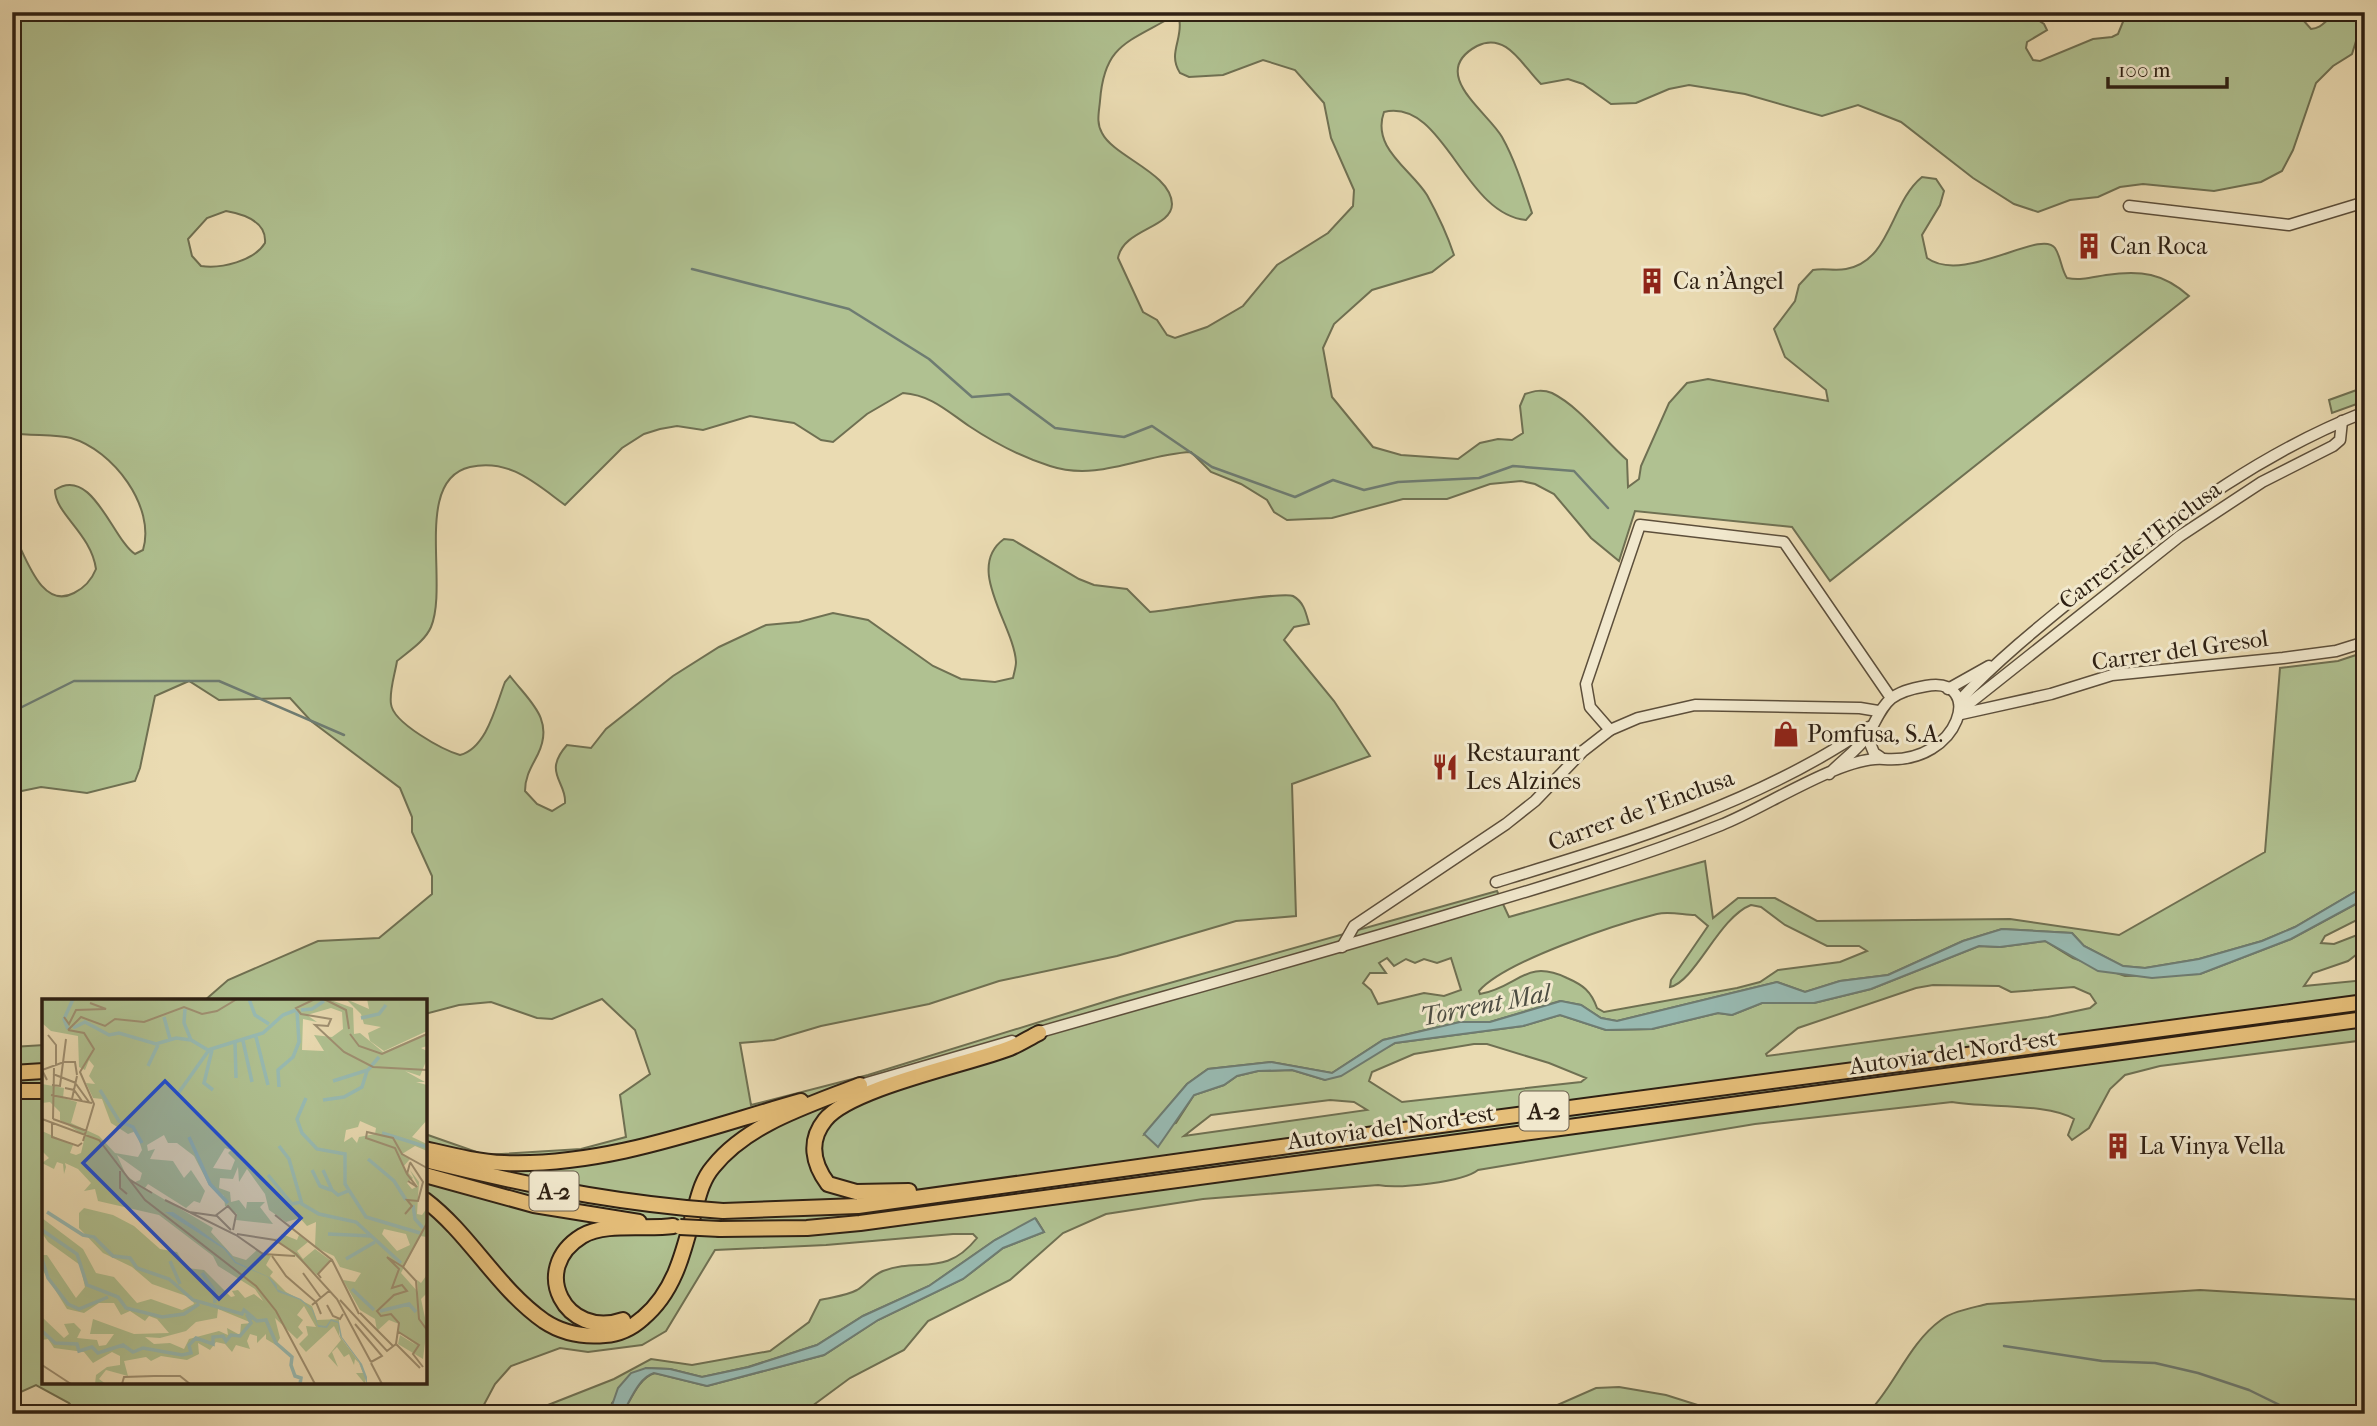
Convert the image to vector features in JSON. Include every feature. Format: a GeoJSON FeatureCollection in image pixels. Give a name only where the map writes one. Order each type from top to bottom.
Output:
{"type":"FeatureCollection","features":[{"type":"Feature","properties":{"kind":"highway","name":"Autovia del Nord-est"},"geometry":{"type":"LineString","coordinates":[[427,1161],[536,1188],[605,1200],[723,1210],[858,1206],[2365,1002]]}},
{"type":"Feature","properties":{"kind":"highway","name":"Autovia del Nord-est"},"geometry":{"type":"LineString","coordinates":[[427,1176],[534,1205],[676,1226],[720,1229],[807,1228],[2365,1019]]}},
{"type":"Feature","properties":{"kind":"highway"},"geometry":{"type":"LineString","coordinates":[[938,1194],[921,1190],[856,1192],[828,1184],[814,1162],[813,1147],[825,1119],[866,1096],[1011,1048],[1039,1033]]}},
{"type":"Feature","properties":{"kind":"highway"},"geometry":{"type":"LineString","coordinates":[[12,1064],[42,1065]]}},
{"type":"Feature","properties":{"kind":"highway"},"geometry":{"type":"LineString","coordinates":[[12,1073],[42,1072]]}},
{"type":"Feature","properties":{"kind":"highway"},"geometry":{"type":"LineString","coordinates":[[427,1149],[504,1163],[580,1159],[631,1149],[860,1085]]}},
{"type":"Feature","properties":{"kind":"highway"},"geometry":{"type":"LineString","coordinates":[[427,1201],[438,1209],[490,1271],[544,1321],[587,1336],[613,1334],[635,1325],[657,1307],[672,1284],[700,1189],[712,1168],[734,1146],[761,1128],[860,1085]]}},
{"type":"Feature","properties":{"kind":"highway"},"geometry":{"type":"LineString","coordinates":[[12,1091],[42,1091]]}},
{"type":"Feature","properties":{"kind":"highway"},"geometry":{"type":"LineString","coordinates":[[657,1307],[610,1325],[590,1322],[559,1299],[555,1283],[557,1266],[568,1248],[583,1235],[604,1229],[676,1226]]}},
{"type":"Feature","properties":{"kind":"street"},"geometry":{"type":"LineString","coordinates":[[2129,206],[2290,225],[2365,202]]}},
{"type":"Feature","properties":{"kind":"street"},"geometry":{"type":"LineString","coordinates":[[1829,774],[1868,731],[1878,711],[1891,698],[1927,685],[1948,689],[2002,659],[2187,509],[2271,457],[2365,412]]}},
{"type":"Feature","properties":{"kind":"street","name":"Carrer de l'Enclusa"},"geometry":{"type":"LineString","coordinates":[[1960,708],[2180,536],[2262,482],[2333,446],[2340,440],[2342,421]]}},
{"type":"Feature","properties":{"kind":"street"},"geometry":{"type":"LineString","coordinates":[[1610,730],[1590,707],[1586,684],[1640,525],[1784,542],[1891,698]]}},
{"type":"Feature","properties":{"kind":"street","name":"Carrer del Gresol"},"geometry":{"type":"LineString","coordinates":[[1960,708],[2051,694],[2112,675],[2283,658],[2336,651],[2365,642]]}},
{"type":"Feature","properties":{"kind":"street"},"geometry":{"type":"LineString","coordinates":[[860,1085],[1342,947],[1641,857],[1741,817],[1829,774],[1880,757],[1911,758],[1930,752],[1946,739],[1960,708],[2002,659]]}},
{"type":"Feature","properties":{"kind":"street"},"geometry":{"type":"LineString","coordinates":[[1948,689],[1960,708]]}},
{"type":"Feature","properties":{"kind":"street"},"geometry":{"type":"LineString","coordinates":[[1342,947],[1354,926],[1506,824],[1535,801],[1583,751],[1610,730],[1665,709],[1695,705],[1860,708],[1878,711]]}},
{"type":"Feature","properties":{"kind":"street"},"geometry":{"type":"LineString","coordinates":[[1868,731],[1874,753],[1880,757]]}},
{"type":"Feature","properties":{"kind":"street","name":"Carrer de l'Enclusa"},"geometry":{"type":"LineString","coordinates":[[1496,882],[1613,846],[1696,816],[1749,793],[1868,731]]}},
{"type":"Feature","properties":{"kind":"green space"},"geometry":{"type":"Polygon","coordinates":[[[12,12],[2026,12],[2044,24],[2047,30],[2027,42],[2026,48],[2033,60],[2040,61],[2093,39],[2118,34],[2127,12],[2296,12],[2311,29],[2339,13],[2365,12],[2352,54],[2333,66],[2316,83],[2293,150],[2282,171],[2261,182],[2214,191],[2143,184],[2120,187],[2098,197],[2070,200],[2038,212],[2014,204],[1973,178],[1901,122],[1858,105],[1822,116],[1745,94],[1689,85],[1669,89],[1636,103],[1611,104],[1583,84],[1568,79],[1541,84],[1514,53],[1497,43],[1488,43],[1477,46],[1463,57],[1458,68],[1459,80],[1507,146],[1532,213],[1526,220],[1504,213],[1486,199],[1439,138],[1423,122],[1405,112],[1384,112],[1381,125],[1388,147],[1427,195],[1454,255],[1432,272],[1372,290],[1334,324],[1323,348],[1332,397],[1373,447],[1401,455],[1458,459],[1480,443],[1498,439],[1512,440],[1523,433],[1520,406],[1525,394],[1545,391],[1572,406],[1627,460],[1628,487],[1639,479],[1641,466],[1669,403],[1687,383],[1708,379],[1828,401],[1826,390],[1785,357],[1774,329],[1795,301],[1799,285],[1813,270],[1846,269],[1861,264],[1872,255],[1911,188],[1922,177],[1936,179],[1944,191],[1940,205],[1922,235],[1927,258],[1943,265],[1961,265],[2034,245],[2047,244],[2055,248],[2067,278],[2141,273],[2170,282],[2189,296],[1830,581],[1792,527],[1635,511],[1619,561],[1591,538],[1554,494],[1535,484],[1521,481],[1490,484],[1447,499],[1403,499],[1332,518],[1287,520],[1274,512],[1267,500],[1241,484],[1211,472],[1191,452],[1103,469],[1068,470],[1018,454],[978,432],[930,400],[903,393],[867,414],[833,442],[821,440],[794,423],[750,416],[703,430],[677,426],[644,434],[622,448],[565,505],[521,474],[509,469],[484,465],[470,467],[453,476],[442,491],[437,512],[436,608],[431,627],[421,641],[397,661],[391,688],[391,704],[400,719],[409,727],[431,742],[460,755],[469,751],[484,735],[505,682],[510,676],[532,702],[542,721],[542,742],[525,791],[537,804],[552,811],[565,803],[556,763],[567,745],[591,748],[606,729],[673,676],[719,647],[766,625],[799,622],[833,613],[868,620],[933,666],[961,679],[995,682],[1013,678],[1016,662],[1013,647],[990,581],[989,565],[993,551],[1004,539],[1013,540],[1079,579],[1094,585],[1127,589],[1150,612],[1269,596],[1293,596],[1300,601],[1309,624],[1294,627],[1284,640],[1334,701],[1370,756],[1292,784],[1296,916],[1236,921],[1117,956],[999,981],[929,1004],[821,1026],[774,1040],[740,1043],[751,1105],[868,1075],[1120,997],[1497,891],[1509,917],[1705,861],[1713,918],[1738,898],[1775,898],[1817,921],[2010,919],[2119,935],[2265,852],[2280,668],[2338,661],[2365,652],[2365,886],[2295,927],[2262,941],[2199,959],[2145,968],[2122,966],[2084,946],[2072,933],[2002,929],[1963,941],[1888,975],[1840,981],[1805,992],[1777,982],[1617,1021],[1601,1018],[1581,1005],[1560,1001],[1490,1022],[1460,1022],[1383,1040],[1332,1073],[1271,1062],[1208,1069],[1187,1084],[1145,1134],[1176,1123],[1194,1095],[1224,1085],[1237,1076],[1258,1071],[1292,1070],[1325,1080],[1395,1043],[1523,1026],[1560,1015],[1606,1030],[1652,1029],[1718,1013],[1732,1015],[1762,1003],[1814,1003],[1871,989],[1979,946],[2000,947],[2045,941],[2073,958],[2125,976],[2200,974],[2291,939],[2365,899],[2365,916],[2325,936],[2321,943],[2334,944],[2365,932],[2365,948],[2348,961],[2313,973],[2304,986],[2365,980],[2365,1040],[2160,1066],[2125,1075],[2110,1089],[2089,1128],[2072,1140],[2068,1135],[2074,1119],[2063,1114],[2033,1108],[1952,1102],[1755,1124],[1478,1170],[1459,1178],[1430,1184],[1378,1185],[1203,1199],[1106,1214],[1063,1233],[1010,1280],[928,1321],[904,1350],[850,1378],[804,1412],[622,1414],[639,1384],[655,1373],[707,1386],[824,1355],[878,1320],[963,1279],[1003,1248],[1044,1232],[1036,1219],[995,1240],[929,1286],[863,1316],[817,1345],[748,1367],[702,1377],[670,1369],[646,1368],[612,1403],[609,1414],[534,1414],[548,1405],[614,1379],[651,1359],[692,1365],[770,1351],[809,1322],[820,1300],[853,1292],[883,1271],[954,1258],[977,1238],[973,1234],[953,1234],[826,1245],[715,1250],[666,1331],[642,1345],[588,1352],[560,1348],[511,1366],[495,1384],[479,1414],[79,1414],[69,1403],[36,1385],[12,1396],[12,1047],[42,1045],[42,1384],[427,1384],[427,1135],[485,1155],[581,1149],[626,1137],[620,1095],[650,1074],[635,1030],[602,999],[552,1019],[537,1018],[491,1002],[459,1005],[427,1013],[427,999],[206,999],[228,980],[318,941],[379,938],[432,894],[432,876],[412,832],[412,817],[400,788],[311,721],[290,698],[219,700],[189,681],[155,696],[135,781],[87,793],[41,787],[12,793],[12,531],[35,577],[52,594],[62,596],[81,589],[96,569],[93,556],[61,507],[55,490],[68,485],[80,487],[101,507],[135,554],[143,550],[145,533],[143,516],[128,482],[102,455],[87,444],[71,438],[12,433],[12,12]],[[1170,18],[1130,41],[1112,57],[1102,83],[1098,121],[1108,142],[1153,174],[1169,193],[1172,204],[1170,212],[1129,241],[1118,258],[1143,312],[1157,320],[1167,335],[1175,338],[1207,327],[1243,306],[1277,265],[1328,233],[1353,206],[1354,190],[1331,138],[1324,103],[1295,70],[1263,60],[1223,75],[1189,77],[1180,73],[1176,66],[1175,52],[1180,25],[1179,18],[1170,18]],[[226,211],[207,218],[188,239],[192,256],[201,266],[227,265],[245,259],[265,243],[265,235],[258,224],[240,214],[226,211]],[[1751,905],[1728,922],[1689,974],[1670,987],[1671,980],[1708,926],[1695,915],[1657,914],[1590,935],[1512,968],[1492,979],[1479,991],[1480,994],[1504,986],[1531,972],[1553,973],[1582,986],[1597,1008],[1604,1012],[1737,988],[1760,982],[1778,970],[1840,962],[1867,951],[1859,946],[1827,946],[1785,925],[1761,907],[1751,905]],[[1387,958],[1379,963],[1386,973],[1370,973],[1363,983],[1371,990],[1378,1004],[1424,993],[1444,996],[1461,990],[1451,958],[1437,963],[1424,959],[1415,963],[1406,959],[1394,966],[1387,958]],[[1933,985],[1916,988],[1798,1028],[1766,1054],[1767,1056],[2048,1017],[2090,1008],[2096,1003],[2090,994],[2074,987],[2011,992],[1999,986],[1933,985]],[[1487,1044],[1414,1054],[1372,1072],[1369,1081],[1402,1102],[1581,1082],[1586,1078],[1549,1063],[1487,1044]],[[1330,1100],[1211,1115],[1184,1136],[1367,1110],[1354,1102],[1330,1100]]]}},
{"type":"Feature","properties":{"kind":"green space"},"geometry":{"type":"Polygon","coordinates":[[[2365,387],[2365,401],[2332,413],[2329,400],[2365,387]]]}},
{"type":"Feature","properties":{"kind":"green space"},"geometry":{"type":"Polygon","coordinates":[[[2200,1290],[2365,1300],[2365,1414],[1867,1414],[1886,1391],[1919,1341],[1941,1320],[1957,1312],[1987,1304],[2200,1290]]]}},
{"type":"Feature","properties":{"kind":"green space"},"geometry":{"type":"Polygon","coordinates":[[[1619,1387],[1666,1395],[1726,1414],[1537,1414],[1596,1388],[1619,1387]]]}},
{"type":"Feature","properties":{"kind":"water"},"geometry":{"type":"Polygon","coordinates":[[[2365,886],[2365,899],[2291,939],[2200,974],[2152,978],[2098,971],[2045,941],[2000,947],[1979,946],[1871,989],[1814,1003],[1762,1003],[1732,1015],[1718,1013],[1652,1029],[1606,1030],[1560,1015],[1523,1026],[1395,1043],[1341,1076],[1325,1080],[1292,1070],[1258,1071],[1237,1076],[1224,1085],[1194,1095],[1158,1147],[1144,1134],[1187,1084],[1208,1069],[1271,1062],[1332,1073],[1383,1040],[1460,1022],[1490,1022],[1561,1001],[1581,1005],[1601,1018],[1617,1021],[1777,982],[1805,992],[1840,981],[1888,975],[1963,941],[2002,929],[2072,933],[2084,946],[2123,966],[2145,968],[2199,959],[2262,941],[2295,927],[2365,886]]]}},
{"type":"Feature","properties":{"kind":"water"},"geometry":{"type":"Polygon","coordinates":[[[1035,1218],[1044,1232],[1003,1248],[963,1279],[878,1320],[824,1355],[707,1386],[654,1373],[639,1384],[622,1414],[609,1414],[618,1388],[631,1373],[646,1368],[670,1369],[702,1377],[749,1367],[817,1345],[863,1316],[929,1286],[995,1240],[1035,1218]]]}},
{"type":"Feature","properties":{"kind":"waterway"},"geometry":{"type":"LineString","coordinates":[[692,269],[849,309],[929,359],[972,397],[1009,394],[1055,428],[1124,437],[1152,426],[1212,467],[1295,497],[1333,480],[1364,490],[1398,482],[1479,478],[1513,466],[1574,471],[1608,508]]}},
{"type":"Feature","properties":{"kind":"waterway"},"geometry":{"type":"LineString","coordinates":[[12,712],[74,681],[219,681],[344,735]]}},
{"type":"Feature","properties":{"kind":"waterway"},"geometry":{"type":"LineString","coordinates":[[2004,1346],[2102,1361],[2155,1363],[2198,1373],[2249,1390],[2298,1414]]}},
{"type":"Feature","properties":{"kind":"place","name":"Can Roca"},"geometry":{"type":"Point","coordinates":[2089,246]}},
{"type":"Feature","properties":{"kind":"place","name":"Ca n'Àngel"},"geometry":{"type":"Point","coordinates":[1652,281]}},
{"type":"Feature","properties":{"kind":"place","name":"Pomfusa, S.A."},"geometry":{"type":"Point","coordinates":[1786,734]}},
{"type":"Feature","properties":{"kind":"place","name":"Restaurant Les Alzines"},"geometry":{"type":"Point","coordinates":[1445,767]}},
{"type":"Feature","properties":{"kind":"place","name":"La Vinya Vella"},"geometry":{"type":"Point","coordinates":[2118,1146]}},
{"type":"Feature","properties":{"kind":"water label","name":"Torrent Mal"},"geometry":{"type":"Point","coordinates":[1485,1005]}}]}
